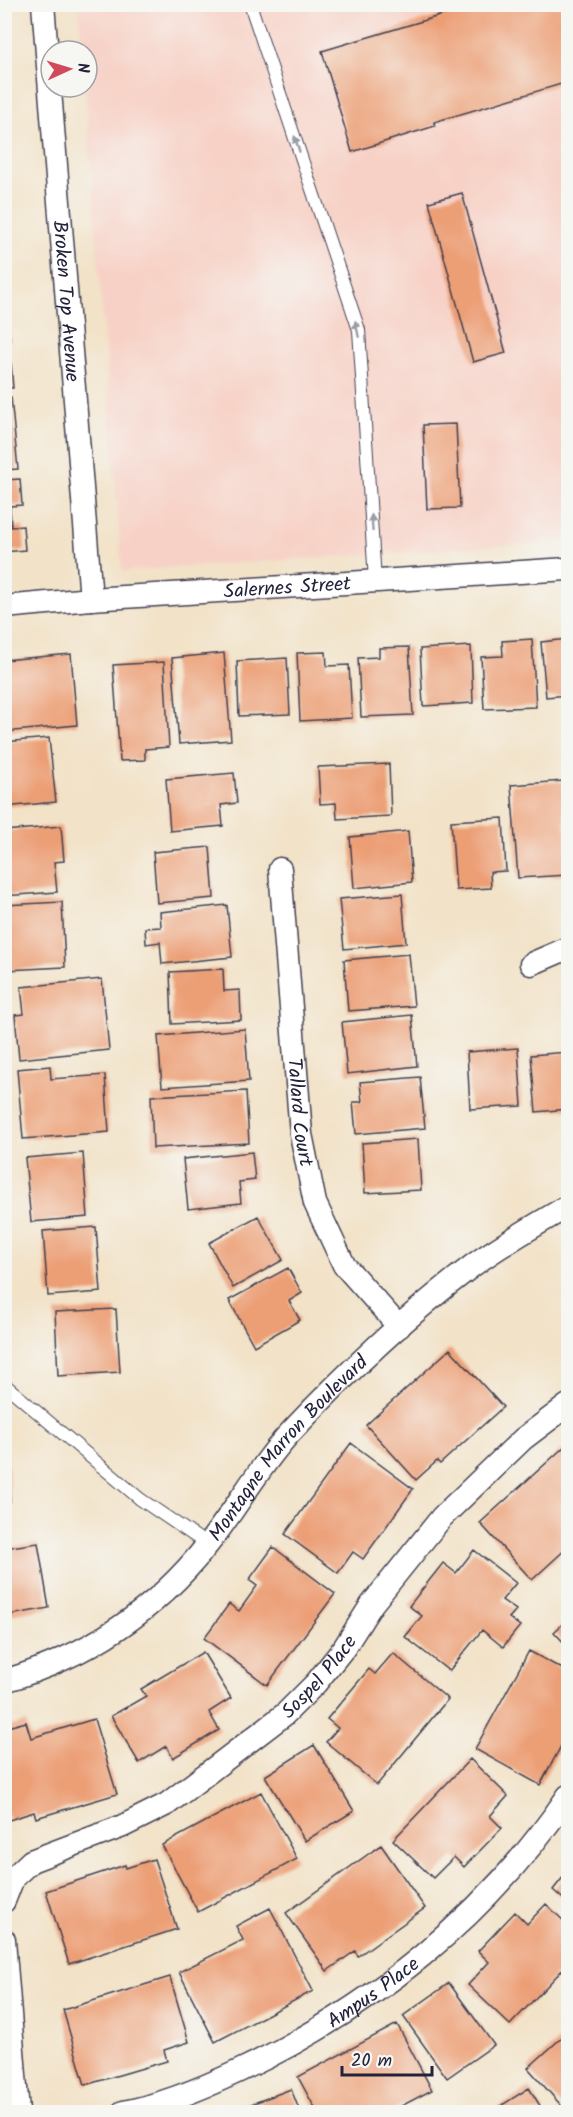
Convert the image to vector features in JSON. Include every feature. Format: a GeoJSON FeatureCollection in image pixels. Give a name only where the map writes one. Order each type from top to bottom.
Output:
{"type":"FeatureCollection","features":[{"type":"Feature","properties":{"kind":"street","name":"Broken Top Avenue"},"geometry":{"type":"LineString","coordinates":[[43,4],[91,599]]}},
{"type":"Feature","properties":{"kind":"street","name":"Salernes Street"},"geometry":{"type":"LineString","coordinates":[[4,607],[91,599],[568,569]]}},
{"type":"Feature","properties":{"kind":"street","name":"Tallard Court"},"geometry":{"type":"LineString","coordinates":[[279,869],[302,1134],[315,1203],[344,1265],[399,1327]]}},
{"type":"Feature","properties":{"kind":"street"},"geometry":{"type":"LineString","coordinates":[[531,964],[568,948]]}},
{"type":"Feature","properties":{"kind":"street","name":"Montagne Marron Boulevard"},"geometry":{"type":"LineString","coordinates":[[4,1681],[38,1671],[82,1652],[151,1605],[208,1545],[286,1437],[369,1352],[472,1266],[568,1206]]}},
{"type":"Feature","properties":{"kind":"street","name":"Sospel Place"},"geometry":{"type":"LineString","coordinates":[[4,1901],[13,1878],[31,1861],[123,1826],[167,1804],[285,1714],[316,1683],[344,1648],[372,1604],[442,1517],[524,1438],[568,1405]]}},
{"type":"Feature","properties":{"kind":"street","name":"Ampus Place"},"geometry":{"type":"LineString","coordinates":[[123,2112],[204,2088],[264,2060],[371,1995],[427,1954],[484,1901],[568,1796]]}},
{"type":"Feature","properties":{"kind":"street"},"geometry":{"type":"LineString","coordinates":[[4,1940],[18,2112]]}},
{"type":"Feature","properties":{"kind":"lane"},"geometry":{"type":"LineString","coordinates":[[250,4],[359,330],[375,581]]}},
{"type":"Feature","properties":{"kind":"lane"},"geometry":{"type":"LineString","coordinates":[[4,1384],[140,1499],[208,1545]]}},
{"type":"Feature","properties":{"kind":"shaded area"},"geometry":{"type":"Polygon","coordinates":[[[78,5],[568,5],[568,541],[122,571],[86,99],[99,99],[99,39],[81,39],[78,5]]]}},
{"type":"Feature","properties":{"kind":"building"},"geometry":{"type":"Polygon","coordinates":[[[462,4],[568,4],[568,82],[434,122],[435,126],[352,152],[322,51],[469,7],[462,4]]]}},
{"type":"Feature","properties":{"kind":"building"},"geometry":{"type":"Polygon","coordinates":[[[462,193],[506,353],[473,362],[429,202],[462,193]]]}},
{"type":"Feature","properties":{"kind":"building"},"geometry":{"type":"Polygon","coordinates":[[[4,317],[8,317],[10,342],[4,342],[4,317]]]}},
{"type":"Feature","properties":{"kind":"building"},"geometry":{"type":"Polygon","coordinates":[[[4,363],[11,363],[13,388],[4,388],[4,363]]]}},
{"type":"Feature","properties":{"kind":"building"},"geometry":{"type":"Polygon","coordinates":[[[4,397],[11,397],[18,469],[4,470],[4,397]]]}},
{"type":"Feature","properties":{"kind":"building"},"geometry":{"type":"Polygon","coordinates":[[[456,424],[460,508],[427,509],[423,425],[456,424]]]}},
{"type":"Feature","properties":{"kind":"building"},"geometry":{"type":"Polygon","coordinates":[[[20,479],[22,505],[10,506],[11,527],[23,526],[25,550],[4,552],[4,480],[20,479]]]}},
{"type":"Feature","properties":{"kind":"building"},"geometry":{"type":"Polygon","coordinates":[[[532,639],[536,707],[484,709],[481,657],[503,656],[502,641],[532,639]]]}},
{"type":"Feature","properties":{"kind":"building"},"geometry":{"type":"Polygon","coordinates":[[[568,639],[568,695],[546,697],[541,642],[568,639]]]}},
{"type":"Feature","properties":{"kind":"building"},"geometry":{"type":"Polygon","coordinates":[[[471,646],[473,703],[423,706],[420,649],[471,646]]]}},
{"type":"Feature","properties":{"kind":"building"},"geometry":{"type":"Polygon","coordinates":[[[409,647],[413,715],[361,717],[358,658],[379,657],[379,648],[409,647]]]}},
{"type":"Feature","properties":{"kind":"building"},"geometry":{"type":"Polygon","coordinates":[[[326,652],[327,666],[349,665],[352,718],[300,721],[297,653],[326,652]]]}},
{"type":"Feature","properties":{"kind":"building"},"geometry":{"type":"Polygon","coordinates":[[[224,653],[231,740],[179,744],[172,658],[224,653]]]}},
{"type":"Feature","properties":{"kind":"building"},"geometry":{"type":"Polygon","coordinates":[[[71,654],[77,725],[4,732],[4,660],[71,654]]]}},
{"type":"Feature","properties":{"kind":"building"},"geometry":{"type":"Polygon","coordinates":[[[287,658],[290,714],[239,716],[237,661],[287,658]]]}},
{"type":"Feature","properties":{"kind":"building"},"geometry":{"type":"Polygon","coordinates":[[[164,662],[169,747],[145,749],[145,760],[120,761],[113,665],[164,662]]]}},
{"type":"Feature","properties":{"kind":"building"},"geometry":{"type":"Polygon","coordinates":[[[49,738],[56,802],[4,807],[4,742],[49,738]]]}},
{"type":"Feature","properties":{"kind":"building"},"geometry":{"type":"Polygon","coordinates":[[[389,764],[391,816],[337,819],[336,803],[320,804],[318,767],[389,764]]]}},
{"type":"Feature","properties":{"kind":"building"},"geometry":{"type":"Polygon","coordinates":[[[234,773],[237,803],[221,805],[223,826],[170,831],[166,779],[234,773]]]}},
{"type":"Feature","properties":{"kind":"building"},"geometry":{"type":"Polygon","coordinates":[[[563,781],[568,875],[518,878],[511,785],[563,781]]]}},
{"type":"Feature","properties":{"kind":"building"},"geometry":{"type":"Polygon","coordinates":[[[503,818],[506,871],[490,872],[491,888],[456,890],[451,821],[503,818]]]}},
{"type":"Feature","properties":{"kind":"building"},"geometry":{"type":"Polygon","coordinates":[[[61,826],[64,861],[54,862],[57,892],[4,896],[4,831],[61,826]]]}},
{"type":"Feature","properties":{"kind":"building"},"geometry":{"type":"Polygon","coordinates":[[[408,831],[412,882],[354,888],[350,837],[408,831]]]}},
{"type":"Feature","properties":{"kind":"building"},"geometry":{"type":"Polygon","coordinates":[[[210,847],[214,898],[157,903],[153,852],[210,847]]]}},
{"type":"Feature","properties":{"kind":"building"},"geometry":{"type":"Polygon","coordinates":[[[402,894],[406,943],[344,949],[339,899],[402,894]]]}},
{"type":"Feature","properties":{"kind":"building"},"geometry":{"type":"Polygon","coordinates":[[[62,902],[65,967],[7,970],[4,905],[62,902]]]}},
{"type":"Feature","properties":{"kind":"building"},"geometry":{"type":"Polygon","coordinates":[[[227,905],[232,957],[162,964],[160,942],[146,944],[145,928],[161,927],[160,912],[227,905]]]}},
{"type":"Feature","properties":{"kind":"building"},"geometry":{"type":"Polygon","coordinates":[[[409,954],[414,1006],[348,1011],[344,960],[409,954]]]}},
{"type":"Feature","properties":{"kind":"building"},"geometry":{"type":"Polygon","coordinates":[[[223,969],[224,991],[240,990],[241,1020],[172,1024],[170,972],[223,969]]]}},
{"type":"Feature","properties":{"kind":"building"},"geometry":{"type":"Polygon","coordinates":[[[102,979],[109,1050],[19,1059],[15,1015],[24,1014],[21,987],[102,979]]]}},
{"type":"Feature","properties":{"kind":"building"},"geometry":{"type":"Polygon","coordinates":[[[412,1015],[417,1066],[347,1074],[342,1022],[412,1015]]]}},
{"type":"Feature","properties":{"kind":"building"},"geometry":{"type":"Polygon","coordinates":[[[245,1029],[249,1081],[162,1087],[158,1036],[245,1029]]]}},
{"type":"Feature","properties":{"kind":"building"},"geometry":{"type":"Polygon","coordinates":[[[518,1048],[522,1106],[470,1109],[467,1052],[518,1048]]]}},
{"type":"Feature","properties":{"kind":"building"},"geometry":{"type":"Polygon","coordinates":[[[568,1052],[568,1109],[536,1112],[531,1055],[568,1052]]]}},
{"type":"Feature","properties":{"kind":"building"},"geometry":{"type":"Polygon","coordinates":[[[50,1066],[51,1079],[105,1075],[109,1132],[23,1139],[17,1069],[50,1066]]]}},
{"type":"Feature","properties":{"kind":"building"},"geometry":{"type":"Polygon","coordinates":[[[420,1077],[425,1128],[356,1134],[353,1102],[362,1102],[360,1082],[420,1077]]]}},
{"type":"Feature","properties":{"kind":"building"},"geometry":{"type":"Polygon","coordinates":[[[246,1091],[249,1143],[153,1148],[151,1096],[246,1091]]]}},
{"type":"Feature","properties":{"kind":"building"},"geometry":{"type":"Polygon","coordinates":[[[418,1139],[421,1190],[365,1193],[362,1143],[418,1139]]]}},
{"type":"Feature","properties":{"kind":"building"},"geometry":{"type":"Polygon","coordinates":[[[252,1152],[255,1180],[239,1182],[241,1203],[188,1209],[183,1159],[252,1152]]]}},
{"type":"Feature","properties":{"kind":"building"},"geometry":{"type":"Polygon","coordinates":[[[83,1153],[88,1217],[31,1222],[25,1158],[83,1153]]]}},
{"type":"Feature","properties":{"kind":"building"},"geometry":{"type":"Polygon","coordinates":[[[258,1216],[283,1260],[233,1288],[209,1243],[258,1216]]]}},
{"type":"Feature","properties":{"kind":"building"},"geometry":{"type":"Polygon","coordinates":[[[96,1227],[101,1292],[48,1296],[43,1231],[96,1227]]]}},
{"type":"Feature","properties":{"kind":"building"},"geometry":{"type":"Polygon","coordinates":[[[288,1268],[302,1293],[289,1301],[300,1320],[254,1346],[229,1300],[288,1268]]]}},
{"type":"Feature","properties":{"kind":"building"},"geometry":{"type":"Polygon","coordinates":[[[116,1309],[120,1372],[58,1376],[55,1312],[116,1309]]]}},
{"type":"Feature","properties":{"kind":"building"},"geometry":{"type":"Polygon","coordinates":[[[450,1349],[503,1407],[440,1464],[437,1461],[416,1480],[366,1425],[450,1349]]]}},
{"type":"Feature","properties":{"kind":"building"},"geometry":{"type":"Polygon","coordinates":[[[6,1434],[10,1502],[4,1502],[4,1435],[6,1434]]]}},
{"type":"Feature","properties":{"kind":"building"},"geometry":{"type":"Polygon","coordinates":[[[351,1443],[413,1489],[363,1559],[353,1552],[338,1573],[285,1534],[351,1443]]]}},
{"type":"Feature","properties":{"kind":"building"},"geometry":{"type":"Polygon","coordinates":[[[564,1447],[568,1452],[568,1547],[532,1580],[480,1523],[564,1447]]]}},
{"type":"Feature","properties":{"kind":"building"},"geometry":{"type":"Polygon","coordinates":[[[38,1543],[49,1608],[4,1616],[4,1548],[38,1543]]]}},
{"type":"Feature","properties":{"kind":"building"},"geometry":{"type":"Polygon","coordinates":[[[273,1547],[335,1594],[267,1685],[204,1638],[229,1604],[239,1611],[257,1586],[249,1580],[273,1547]]]}},
{"type":"Feature","properties":{"kind":"building"},"geometry":{"type":"Polygon","coordinates":[[[474,1550],[516,1583],[502,1600],[516,1610],[509,1618],[520,1626],[503,1647],[482,1630],[449,1671],[405,1637],[422,1616],[409,1606],[443,1563],[456,1573],[474,1550]]]}},
{"type":"Feature","properties":{"kind":"building"},"geometry":{"type":"Polygon","coordinates":[[[568,1619],[568,1647],[554,1632],[568,1619]]]}},
{"type":"Feature","properties":{"kind":"building"},"geometry":{"type":"Polygon","coordinates":[[[529,1651],[568,1672],[568,1733],[540,1785],[475,1749],[529,1651]]]}},
{"type":"Feature","properties":{"kind":"building"},"geometry":{"type":"Polygon","coordinates":[[[203,1652],[231,1698],[209,1712],[219,1730],[173,1758],[166,1746],[139,1763],[111,1716],[146,1696],[141,1689],[203,1652]]]}},
{"type":"Feature","properties":{"kind":"building"},"geometry":{"type":"Polygon","coordinates":[[[393,1653],[448,1699],[377,1785],[326,1742],[338,1728],[327,1719],[369,1669],[375,1674],[393,1653]]]}},
{"type":"Feature","properties":{"kind":"building"},"geometry":{"type":"Polygon","coordinates":[[[94,1719],[117,1794],[36,1818],[34,1812],[9,1820],[4,1805],[4,1728],[26,1722],[31,1738],[94,1719]]]}},
{"type":"Feature","properties":{"kind":"building"},"geometry":{"type":"Polygon","coordinates":[[[314,1745],[354,1811],[305,1841],[265,1776],[314,1745]]]}},
{"type":"Feature","properties":{"kind":"building"},"geometry":{"type":"Polygon","coordinates":[[[470,1759],[508,1796],[490,1816],[502,1828],[464,1867],[454,1857],[433,1878],[393,1840],[470,1759]]]}},
{"type":"Feature","properties":{"kind":"building"},"geometry":{"type":"Polygon","coordinates":[[[261,1792],[297,1859],[198,1912],[162,1845],[261,1792]]]}},
{"type":"Feature","properties":{"kind":"building"},"geometry":{"type":"Polygon","coordinates":[[[381,1845],[425,1908],[358,1956],[355,1951],[327,1971],[286,1913],[381,1845]]]}},
{"type":"Feature","properties":{"kind":"building"},"geometry":{"type":"Polygon","coordinates":[[[154,1859],[177,1929],[69,1964],[46,1891],[125,1865],[126,1868],[154,1859]]]}},
{"type":"Feature","properties":{"kind":"building"},"geometry":{"type":"Polygon","coordinates":[[[568,1871],[568,1903],[553,1890],[568,1871]]]}},
{"type":"Feature","properties":{"kind":"building"},"geometry":{"type":"Polygon","coordinates":[[[546,1904],[568,1925],[568,1964],[510,2025],[468,1985],[489,1962],[478,1951],[515,1912],[527,1924],[546,1904]]]}},
{"type":"Feature","properties":{"kind":"building"},"geometry":{"type":"Polygon","coordinates":[[[270,1908],[313,1991],[215,2042],[179,1972],[243,1940],[236,1926],[270,1908]]]}},
{"type":"Feature","properties":{"kind":"building"},"geometry":{"type":"Polygon","coordinates":[[[170,1977],[189,2042],[164,2050],[167,2061],[85,2085],[63,2010],[170,1977]]]}},
{"type":"Feature","properties":{"kind":"building"},"geometry":{"type":"Polygon","coordinates":[[[449,1983],[494,2045],[447,2078],[403,2016],[449,1983]]]}},
{"type":"Feature","properties":{"kind":"building"},"geometry":{"type":"Polygon","coordinates":[[[397,2024],[432,2090],[390,2112],[317,2112],[298,2077],[397,2024]]]}},
{"type":"Feature","properties":{"kind":"building"},"geometry":{"type":"Polygon","coordinates":[[[568,2032],[568,2112],[567,2112],[528,2068],[568,2032]]]}},
{"type":"Feature","properties":{"kind":"building"},"geometry":{"type":"Polygon","coordinates":[[[529,2088],[544,2112],[491,2112],[529,2088]]]}},
{"type":"Feature","properties":{"kind":"building"},"geometry":{"type":"Polygon","coordinates":[[[291,2089],[300,2112],[230,2112],[291,2089]]]}}]}
